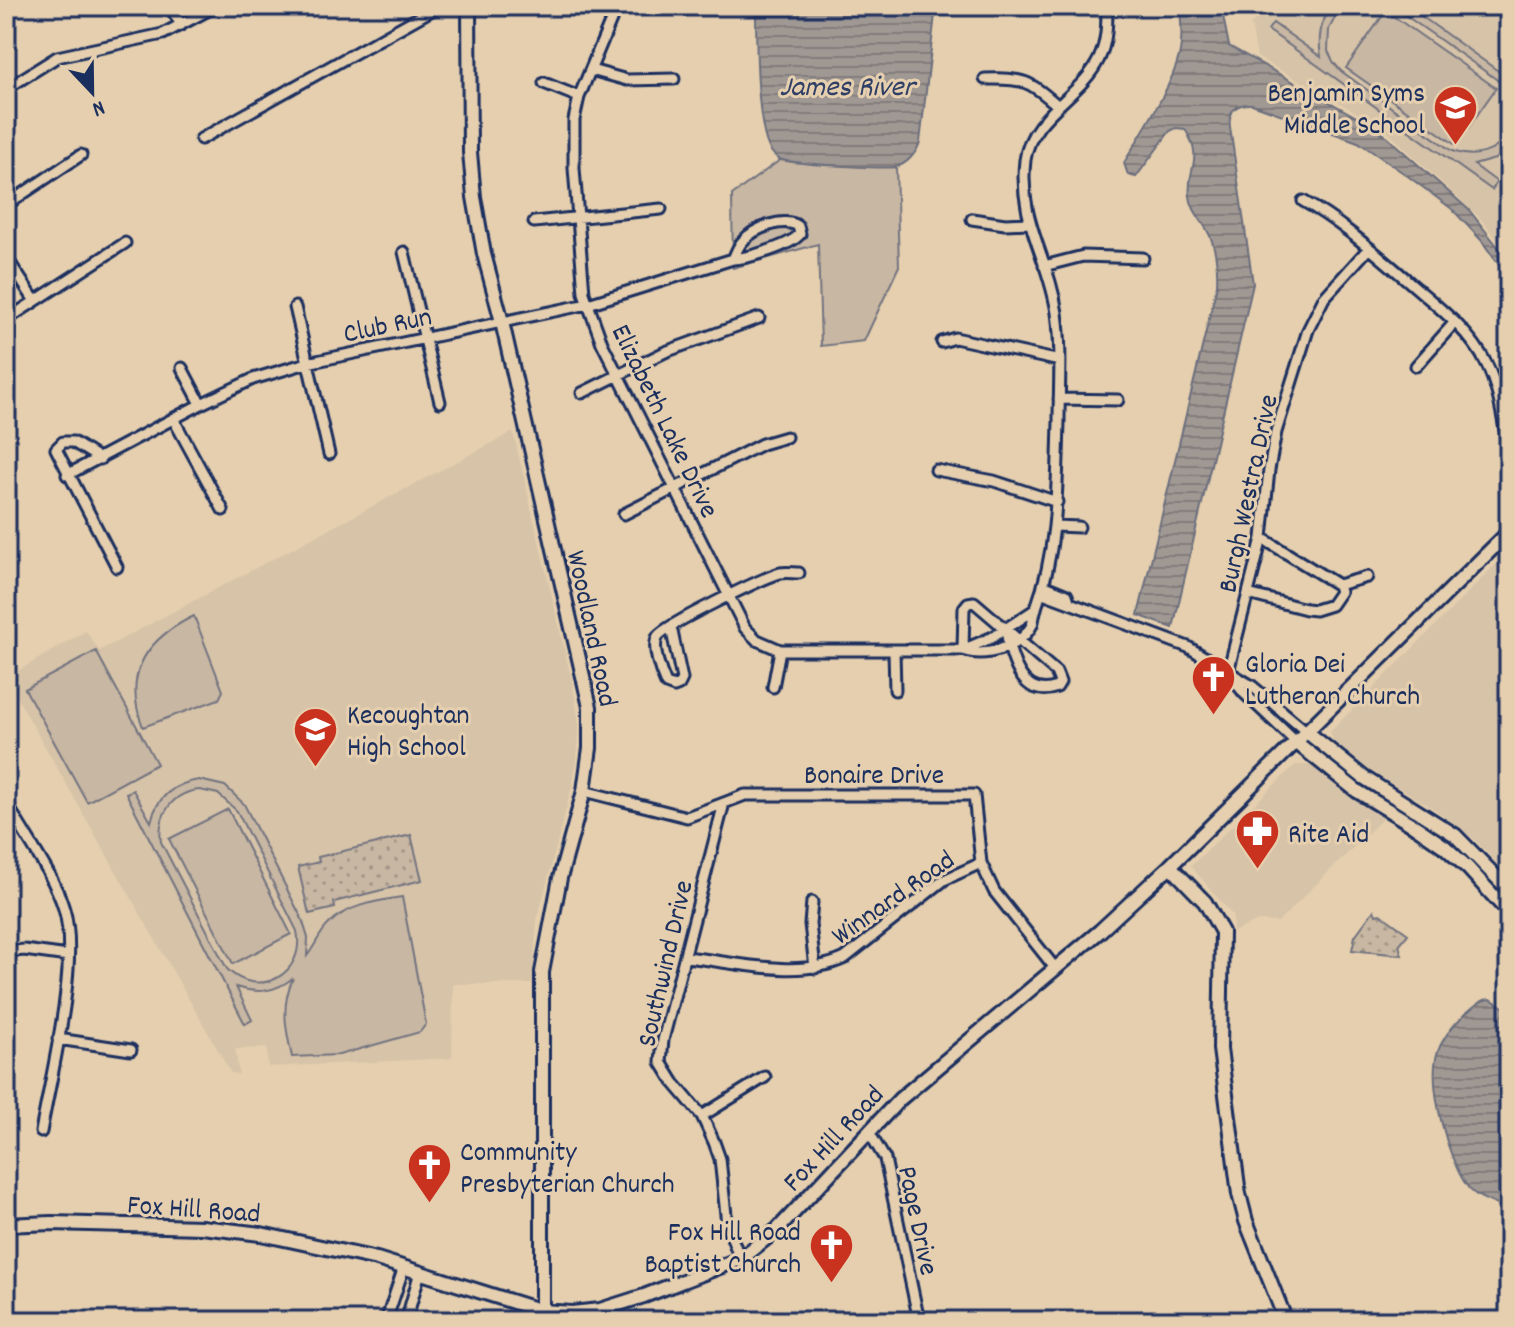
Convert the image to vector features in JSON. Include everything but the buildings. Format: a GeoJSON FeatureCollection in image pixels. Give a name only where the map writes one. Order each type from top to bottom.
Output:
{"type":"FeatureCollection","features":[{"type":"Feature","properties":{"kind":"main road","name":"Woodland Road"},"geometry":{"type":"LineString","coordinates":[[469,6],[470,152],[474,197],[484,254],[590,707],[590,748],[584,791],[560,878],[542,972],[542,1311]]}},
{"type":"Feature","properties":{"kind":"main road","name":"Fox Hill Road"},"geometry":{"type":"LineString","coordinates":[[6,1225],[51,1223],[202,1227],[301,1241],[404,1267],[542,1311],[572,1313],[600,1310],[740,1259],[778,1229],[900,1099],[1100,931],[1170,866],[1509,532]]}},
{"type":"Feature","properties":{"kind":"main road"},"geometry":{"type":"LineString","coordinates":[[1307,732],[1363,777],[1455,835],[1509,890]]}},
{"type":"Feature","properties":{"kind":"main road"},"geometry":{"type":"LineString","coordinates":[[1297,743],[1340,779],[1445,847],[1509,913]]}},
{"type":"Feature","properties":{"kind":"main road"},"geometry":{"type":"LineString","coordinates":[[1170,866],[1205,902],[1222,932],[1220,1049],[1239,1194],[1246,1221],[1286,1321]]}},
{"type":"Feature","properties":{"kind":"street"},"geometry":{"type":"LineString","coordinates":[[170,6],[181,25]]}},
{"type":"Feature","properties":{"kind":"street"},"geometry":{"type":"LineString","coordinates":[[6,89],[57,57],[163,34],[216,6]]}},
{"type":"Feature","properties":{"kind":"street"},"geometry":{"type":"LineString","coordinates":[[201,139],[439,6]]}},
{"type":"Feature","properties":{"kind":"street","name":"Elizabeth Lake Drive"},"geometry":{"type":"LineString","coordinates":[[617,6],[579,97],[574,120],[577,218],[584,293],[602,343],[729,597],[751,636],[762,644],[780,650]]}},
{"type":"Feature","properties":{"kind":"street"},"geometry":{"type":"LineString","coordinates":[[773,687],[780,650],[963,650],[974,654],[988,653],[1013,642],[1030,628],[1044,589],[1055,526],[1060,361],[1057,313],[1029,223],[1025,193],[1028,145],[1038,127],[1090,74],[1099,60],[1107,27],[1107,6]]}},
{"type":"Feature","properties":{"kind":"street"},"geometry":{"type":"LineString","coordinates":[[591,70],[627,80],[674,79]]}},
{"type":"Feature","properties":{"kind":"street"},"geometry":{"type":"LineString","coordinates":[[985,79],[1016,78],[1027,82],[1057,105]]}},
{"type":"Feature","properties":{"kind":"street"},"geometry":{"type":"LineString","coordinates":[[544,83],[579,97]]}},
{"type":"Feature","properties":{"kind":"street"},"geometry":{"type":"LineString","coordinates":[[6,205],[81,155]]}},
{"type":"Feature","properties":{"kind":"street"},"geometry":{"type":"LineString","coordinates":[[1303,201],[1328,215],[1369,248],[1455,322],[1473,342],[1494,381],[1509,452]]}},
{"type":"Feature","properties":{"kind":"street"},"geometry":{"type":"LineString","coordinates":[[534,222],[661,209]]}},
{"type":"Feature","properties":{"kind":"street"},"geometry":{"type":"LineString","coordinates":[[972,219],[1005,224],[1029,223]]}},
{"type":"Feature","properties":{"kind":"street","name":"Club Run"},"geometry":{"type":"LineString","coordinates":[[67,475],[253,379],[307,363],[588,304],[733,259],[745,258],[794,240],[800,234],[798,226],[785,221],[759,230],[743,240],[733,259]]}},
{"type":"Feature","properties":{"kind":"street"},"geometry":{"type":"LineString","coordinates":[[6,320],[125,243]]}},
{"type":"Feature","properties":{"kind":"street","name":"Burgh Westra Drive"},"geometry":{"type":"LineString","coordinates":[[1228,672],[1262,538],[1276,432],[1308,330],[1324,298],[1369,248]]}},
{"type":"Feature","properties":{"kind":"street"},"geometry":{"type":"LineString","coordinates":[[404,252],[440,402]]}},
{"type":"Feature","properties":{"kind":"street"},"geometry":{"type":"LineString","coordinates":[[1044,266],[1083,256],[1143,258]]}},
{"type":"Feature","properties":{"kind":"street"},"geometry":{"type":"LineString","coordinates":[[6,257],[35,301]]}},
{"type":"Feature","properties":{"kind":"street"},"geometry":{"type":"LineString","coordinates":[[295,307],[329,454]]}},
{"type":"Feature","properties":{"kind":"street"},"geometry":{"type":"LineString","coordinates":[[582,393],[665,352],[759,318]]}},
{"type":"Feature","properties":{"kind":"street"},"geometry":{"type":"LineString","coordinates":[[1416,366],[1455,322]]}},
{"type":"Feature","properties":{"kind":"street"},"geometry":{"type":"LineString","coordinates":[[942,342],[955,338],[1060,361]]}},
{"type":"Feature","properties":{"kind":"street"},"geometry":{"type":"LineString","coordinates":[[182,368],[201,404]]}},
{"type":"Feature","properties":{"kind":"street"},"geometry":{"type":"LineString","coordinates":[[1059,399],[1118,400]]}},
{"type":"Feature","properties":{"kind":"street"},"geometry":{"type":"LineString","coordinates":[[174,420],[223,510]]}},
{"type":"Feature","properties":{"kind":"street"},"geometry":{"type":"LineString","coordinates":[[624,514],[762,444],[786,437]]}},
{"type":"Feature","properties":{"kind":"street"},"geometry":{"type":"LineString","coordinates":[[100,459],[73,442],[63,442],[56,449],[117,567]]}},
{"type":"Feature","properties":{"kind":"street"},"geometry":{"type":"LineString","coordinates":[[936,470],[994,481],[1057,502]]}},
{"type":"Feature","properties":{"kind":"street"},"geometry":{"type":"LineString","coordinates":[[1055,526],[1079,527]]}},
{"type":"Feature","properties":{"kind":"street"},"geometry":{"type":"LineString","coordinates":[[1248,594],[1315,610],[1331,605],[1340,592],[1338,585],[1262,538]]}},
{"type":"Feature","properties":{"kind":"street"},"geometry":{"type":"LineString","coordinates":[[671,627],[682,674],[681,683],[674,687],[666,684],[664,679],[656,648],[659,635],[671,627],[729,597],[780,573],[799,573]]}},
{"type":"Feature","properties":{"kind":"street"},"geometry":{"type":"LineString","coordinates":[[1338,585],[1367,577]]}},
{"type":"Feature","properties":{"kind":"street"},"geometry":{"type":"LineString","coordinates":[[1044,589],[1064,602],[1069,601],[1188,647],[1252,686],[1307,732]]}},
{"type":"Feature","properties":{"kind":"street"},"geometry":{"type":"LineString","coordinates":[[963,650],[963,612],[968,603],[977,603],[1006,630],[1013,642],[1017,670],[1026,682],[1039,689],[1057,687],[1060,682],[1056,672],[1013,642]]}},
{"type":"Feature","properties":{"kind":"street"},"geometry":{"type":"LineString","coordinates":[[963,650],[1006,630],[1036,609]]}},
{"type":"Feature","properties":{"kind":"street"},"geometry":{"type":"LineString","coordinates":[[894,651],[895,690]]}},
{"type":"Feature","properties":{"kind":"street"},"geometry":{"type":"LineString","coordinates":[[1228,672],[1244,693],[1297,743]]}},
{"type":"Feature","properties":{"kind":"street","name":"Bonaire Drive"},"geometry":{"type":"LineString","coordinates":[[584,791],[687,817],[745,795],[974,795],[981,863],[994,891],[1055,968]]}},
{"type":"Feature","properties":{"kind":"street"},"geometry":{"type":"LineString","coordinates":[[6,802],[58,892],[69,931],[58,1039],[41,1132]]}},
{"type":"Feature","properties":{"kind":"street","name":"Southwind Drive"},"geometry":{"type":"LineString","coordinates":[[724,803],[663,1040],[661,1062],[702,1116],[720,1159],[727,1224],[740,1259]]}},
{"type":"Feature","properties":{"kind":"street","name":"Winnard Road"},"geometry":{"type":"LineString","coordinates":[[686,957],[790,969],[815,968],[845,958],[944,880],[981,863]]}},
{"type":"Feature","properties":{"kind":"street"},"geometry":{"type":"LineString","coordinates":[[812,902],[810,924],[815,968]]}},
{"type":"Feature","properties":{"kind":"street"},"geometry":{"type":"LineString","coordinates":[[6,952],[24,950],[68,956]]}},
{"type":"Feature","properties":{"kind":"street"},"geometry":{"type":"LineString","coordinates":[[58,1039],[131,1050]]}},
{"type":"Feature","properties":{"kind":"street"},"geometry":{"type":"LineString","coordinates":[[702,1116],[765,1077]]}},
{"type":"Feature","properties":{"kind":"street","name":"Page Drive"},"geometry":{"type":"LineString","coordinates":[[869,1132],[885,1159],[919,1321]]}},
{"type":"Feature","properties":{"kind":"street"},"geometry":{"type":"LineString","coordinates":[[386,1321],[404,1267]]}},
{"type":"Feature","properties":{"kind":"street"},"geometry":{"type":"LineString","coordinates":[[406,1321],[420,1272]]}},
{"type":"Feature","properties":{"kind":"shaded area","name":"Benjamin Syms Middle School"},"geometry":{"type":"Polygon","coordinates":[[[1271,6],[1509,6],[1509,255],[1480,218],[1381,126],[1257,57],[1251,24],[1271,6]]]}},
{"type":"Feature","properties":{"kind":"shaded area"},"geometry":{"type":"Polygon","coordinates":[[[1333,6],[1346,6],[1338,12],[1329,29],[1328,51],[1341,71],[1452,151],[1469,155],[1484,153],[1498,146],[1509,133],[1507,150],[1495,159],[1474,165],[1497,182],[1492,190],[1268,30],[1273,23],[1321,57],[1321,30],[1333,6]]]}},
{"type":"Feature","properties":{"kind":"shaded area"},"geometry":{"type":"Polygon","coordinates":[[[1392,6],[1407,6],[1501,73],[1509,81],[1509,93],[1496,79],[1392,6]]]}},
{"type":"Feature","properties":{"kind":"shaded area"},"geometry":{"type":"Polygon","coordinates":[[[1386,11],[1496,88],[1456,145],[1346,68],[1386,11]]]}},
{"type":"Feature","properties":{"kind":"shaded area"},"geometry":{"type":"Polygon","coordinates":[[[780,160],[896,167],[899,266],[864,341],[821,346],[818,244],[733,268],[732,195],[780,160]]]}},
{"type":"Feature","properties":{"kind":"shaded area","name":"Kecoughtan High School"},"geometry":{"type":"Polygon","coordinates":[[[513,432],[573,686],[579,724],[572,786],[537,920],[532,984],[453,984],[452,1058],[268,1067],[267,1048],[235,1049],[239,1074],[231,1073],[6,678],[86,631],[99,651],[513,432]]]}},
{"type":"Feature","properties":{"kind":"shaded area"},"geometry":{"type":"Polygon","coordinates":[[[1509,551],[1509,877],[1475,840],[1436,810],[1360,764],[1333,740],[1330,732],[1509,551]]]}},
{"type":"Feature","properties":{"kind":"shaded area"},"geometry":{"type":"Polygon","coordinates":[[[194,616],[223,691],[219,699],[143,727],[135,691],[143,660],[163,636],[194,616]]]}},
{"type":"Feature","properties":{"kind":"shaded area"},"geometry":{"type":"Polygon","coordinates":[[[96,651],[157,764],[87,802],[25,689],[96,651]]]}},
{"type":"Feature","properties":{"kind":"shaded area"},"geometry":{"type":"Polygon","coordinates":[[[1295,765],[1311,765],[1345,793],[1384,817],[1278,922],[1258,921],[1233,932],[1233,916],[1191,866],[1295,765]]]}},
{"type":"Feature","properties":{"kind":"shaded area"},"geometry":{"type":"Polygon","coordinates":[[[199,780],[225,786],[244,804],[302,919],[308,938],[307,956],[326,927],[344,912],[402,897],[426,1024],[420,1032],[339,1055],[292,1057],[285,1016],[293,978],[266,990],[236,987],[252,1020],[245,1024],[126,793],[133,790],[151,822],[162,799],[174,788],[199,780]],[[200,790],[175,800],[164,814],[161,842],[227,969],[240,978],[266,982],[287,970],[294,959],[298,946],[297,931],[237,811],[218,794],[200,790]]]}},
{"type":"Feature","properties":{"kind":"shaded area"},"geometry":{"type":"Polygon","coordinates":[[[228,809],[291,934],[233,964],[169,839],[228,809]]]}},
{"type":"Feature","properties":{"kind":"shaded area"},"geometry":{"type":"Polygon","coordinates":[[[411,835],[422,880],[334,902],[335,908],[309,914],[298,867],[319,862],[318,857],[411,835]]]}},
{"type":"Feature","properties":{"kind":"shaded area"},"geometry":{"type":"Polygon","coordinates":[[[1374,910],[1376,915],[1380,914],[1408,934],[1399,945],[1402,955],[1352,950],[1355,936],[1374,910]]]}},
{"type":"Feature","properties":{"kind":"water","name":"James River"},"geometry":{"type":"Polygon","coordinates":[[[756,6],[936,6],[920,142],[911,158],[895,167],[836,166],[779,159],[771,151],[762,124],[756,6]]]}},
{"type":"Feature","properties":{"kind":"water"},"geometry":{"type":"Polygon","coordinates":[[[1180,6],[1221,6],[1229,46],[1378,129],[1469,210],[1509,261],[1509,279],[1481,240],[1452,209],[1358,142],[1252,104],[1234,109],[1230,127],[1253,284],[1173,628],[1138,615],[1217,285],[1217,264],[1210,236],[1191,201],[1189,186],[1194,149],[1185,129],[1170,131],[1136,177],[1128,175],[1124,163],[1175,69],[1181,44],[1180,6]]]}},
{"type":"Feature","properties":{"kind":"water"},"geometry":{"type":"Polygon","coordinates":[[[1491,999],[1509,1011],[1509,1211],[1476,1195],[1460,1174],[1447,1141],[1435,1084],[1437,1054],[1445,1037],[1474,1006],[1491,999]]]}},
{"type":"Feature","properties":{"kind":"place","name":"Benjamin Syms Middle School"},"geometry":{"type":"Point","coordinates":[1456,146]}},
{"type":"Feature","properties":{"kind":"place","name":"Gloria Dei Lutheran Church"},"geometry":{"type":"Point","coordinates":[1214,717]}},
{"type":"Feature","properties":{"kind":"place","name":"Kecoughtan High School"},"geometry":{"type":"Point","coordinates":[316,768]}},
{"type":"Feature","properties":{"kind":"place","name":"Rite Aid"},"geometry":{"type":"Point","coordinates":[1257,871]}},
{"type":"Feature","properties":{"kind":"place","name":"Community Presbyterian Church"},"geometry":{"type":"Point","coordinates":[429,1205]}},
{"type":"Feature","properties":{"kind":"place","name":"Fox Hill Road Baptist Church"},"geometry":{"type":"Point","coordinates":[832,1285]}}]}
